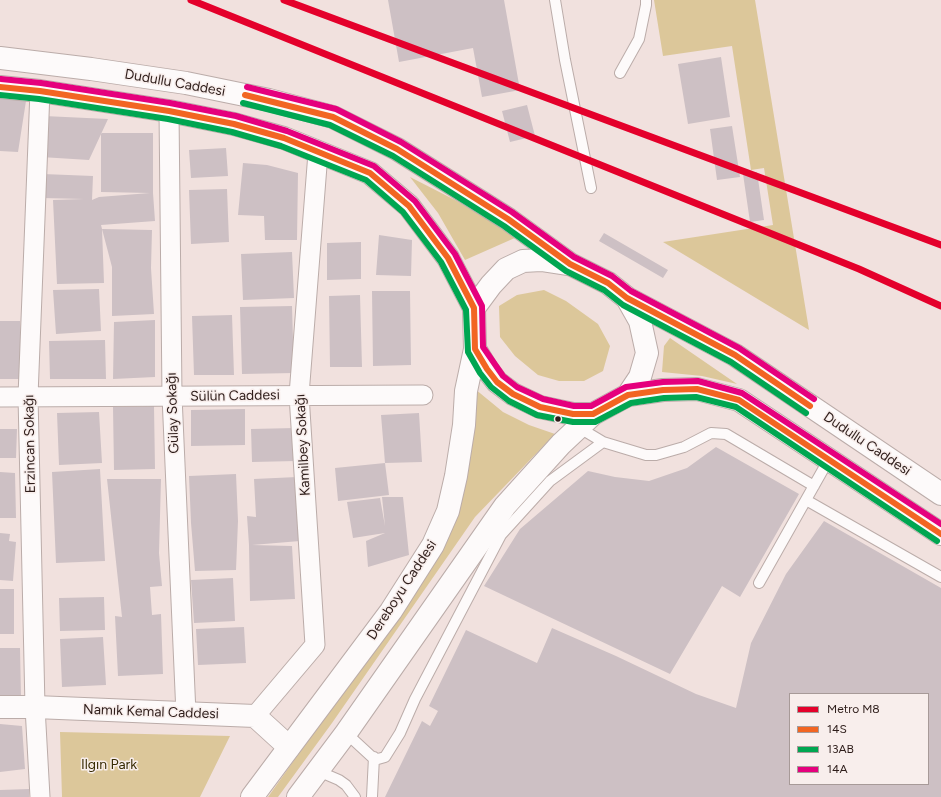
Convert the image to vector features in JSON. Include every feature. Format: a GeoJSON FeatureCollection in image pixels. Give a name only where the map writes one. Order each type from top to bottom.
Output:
{"type":"FeatureCollection","features":[{"type":"Feature","properties":{"kind":"main road","name":"Dudullu Caddesi"},"geometry":{"type":"LineString","coordinates":[[0,58],[91,69],[186,83],[269,100],[333,117],[404,153],[508,219],[570,264],[608,283],[627,298],[735,356],[941,494]]}},
{"type":"Feature","properties":{"kind":"main road","name":"Dudullu Caddesi"},"geometry":{"type":"LineString","coordinates":[[0,87],[40,91],[169,111],[234,124],[284,138],[370,173],[409,206],[448,258],[474,308],[475,349],[497,382],[513,394],[540,407],[573,414],[585,421],[628,395],[662,390],[697,389],[740,400],[941,534]]}},
{"type":"Feature","properties":{"kind":"main road","name":"Dudullu Caddesi"},"geometry":{"type":"LineString","coordinates":[[474,308],[491,285],[506,269],[523,261],[541,260],[570,264]]}},
{"type":"Feature","properties":{"kind":"main road","name":"Dudullu Caddesi"},"geometry":{"type":"LineString","coordinates":[[627,298],[640,321],[646,353],[640,377],[628,395]]}},
{"type":"Feature","properties":{"kind":"main road","name":"Dereboyu Caddesi"},"geometry":{"type":"LineString","coordinates":[[252,797],[391,611],[436,538],[448,512],[456,476],[464,425],[466,392],[475,349]]}},
{"type":"Feature","properties":{"kind":"main road"},"geometry":{"type":"LineString","coordinates":[[298,797],[346,733],[505,506],[561,444],[585,421]]}},
{"type":"Feature","properties":{"kind":"main road","name":"Namık Kemal Caddesi"},"geometry":{"type":"LineString","coordinates":[[0,707],[35,707],[255,716]]}},
{"type":"Feature","properties":{"kind":"main road"},"geometry":{"type":"LineString","coordinates":[[255,716],[289,747]]}},
{"type":"Feature","properties":{"kind":"street","name":"Erzincan Sokağı"},"geometry":{"type":"LineString","coordinates":[[40,91],[28,396],[35,707],[40,797]]}},
{"type":"Feature","properties":{"kind":"street","name":"Gülay Sokağı"},"geometry":{"type":"LineString","coordinates":[[169,111],[172,396],[186,714]]}},
{"type":"Feature","properties":{"kind":"street","name":"Kamilbey Sokağı"},"geometry":{"type":"LineString","coordinates":[[255,716],[315,645],[299,395],[318,152]]}},
{"type":"Feature","properties":{"kind":"street","name":"Sülün Caddesi"},"geometry":{"type":"LineString","coordinates":[[0,397],[423,395]]}},
{"type":"Feature","properties":{"kind":"lane"},"geometry":{"type":"LineString","coordinates":[[556,0],[565,60],[592,188]]}},
{"type":"Feature","properties":{"kind":"lane"},"geometry":{"type":"LineString","coordinates":[[620,73],[639,39],[646,0]]}},
{"type":"Feature","properties":{"kind":"lane"},"geometry":{"type":"LineString","coordinates":[[585,421],[603,442],[646,455],[656,455],[684,446],[711,433],[726,434],[814,486]]}},
{"type":"Feature","properties":{"kind":"lane"},"geometry":{"type":"LineString","coordinates":[[346,733],[372,757],[385,758],[393,746],[414,699],[502,535],[550,481],[603,442]]}},
{"type":"Feature","properties":{"kind":"lane"},"geometry":{"type":"LineString","coordinates":[[759,583],[829,459]]}},
{"type":"Feature","properties":{"kind":"lane"},"geometry":{"type":"LineString","coordinates":[[806,500],[941,577]]}},
{"type":"Feature","properties":{"kind":"lane"},"geometry":{"type":"LineString","coordinates":[[372,797],[374,757]]}},
{"type":"Feature","properties":{"kind":"lane"},"geometry":{"type":"LineString","coordinates":[[318,771],[339,780],[346,785],[355,797]]}},
{"type":"Feature","properties":{"kind":"green space"},"geometry":{"type":"Polygon","coordinates":[[[654,0],[755,0],[809,330],[663,242],[773,225],[764,168],[751,170],[732,46],[663,56],[654,0]]]}},
{"type":"Feature","properties":{"kind":"green space"},"geometry":{"type":"Polygon","coordinates":[[[410,177],[455,200],[517,237],[465,260],[438,213],[410,177]]]}},
{"type":"Feature","properties":{"kind":"green space"},"geometry":{"type":"Polygon","coordinates":[[[544,290],[566,301],[598,324],[610,346],[603,371],[584,381],[559,381],[538,375],[515,356],[500,337],[499,306],[517,295],[544,290]]]}},
{"type":"Feature","properties":{"kind":"green space"},"geometry":{"type":"Polygon","coordinates":[[[670,338],[737,384],[702,376],[662,372],[664,346],[670,338]]]}},
{"type":"Feature","properties":{"kind":"green space"},"geometry":{"type":"Polygon","coordinates":[[[475,389],[503,412],[529,425],[555,434],[475,517],[332,723],[278,797],[268,797],[407,601],[456,512],[475,389]]]}},
{"type":"Feature","properties":{"kind":"green space","name":"Ilgın Park"},"geometry":{"type":"Polygon","coordinates":[[[60,732],[230,736],[200,797],[62,797],[60,732]]]}},
{"type":"Feature","properties":{"kind":"building"},"geometry":{"type":"Polygon","coordinates":[[[388,0],[504,0],[520,90],[482,97],[473,48],[399,62],[388,0]]]}},
{"type":"Feature","properties":{"kind":"building"},"geometry":{"type":"Polygon","coordinates":[[[721,57],[730,117],[688,124],[678,64],[721,57]]]}},
{"type":"Feature","properties":{"kind":"building"},"geometry":{"type":"Polygon","coordinates":[[[0,96],[26,101],[18,152],[0,151],[0,96]]]}},
{"type":"Feature","properties":{"kind":"building"},"geometry":{"type":"Polygon","coordinates":[[[527,105],[535,136],[510,142],[502,111],[527,105]]]}},
{"type":"Feature","properties":{"kind":"building"},"geometry":{"type":"Polygon","coordinates":[[[44,116],[108,119],[89,160],[41,157],[44,116]]]}},
{"type":"Feature","properties":{"kind":"building"},"geometry":{"type":"Polygon","coordinates":[[[732,126],[740,177],[717,180],[710,129],[732,126]]]}},
{"type":"Feature","properties":{"kind":"building"},"geometry":{"type":"Polygon","coordinates":[[[101,133],[153,133],[153,193],[155,221],[101,225],[104,283],[57,284],[53,200],[84,199],[42,198],[43,174],[93,176],[92,200],[99,197],[150,193],[101,192],[101,133]]]}},
{"type":"Feature","properties":{"kind":"building"},"geometry":{"type":"Polygon","coordinates":[[[226,148],[228,176],[191,178],[189,150],[226,148]]]}},
{"type":"Feature","properties":{"kind":"building"},"geometry":{"type":"Polygon","coordinates":[[[243,163],[267,165],[298,173],[297,240],[265,240],[264,216],[238,215],[243,163]]]}},
{"type":"Feature","properties":{"kind":"building"},"geometry":{"type":"Polygon","coordinates":[[[757,172],[764,220],[750,222],[743,174],[757,172]]]}},
{"type":"Feature","properties":{"kind":"building"},"geometry":{"type":"Polygon","coordinates":[[[227,189],[229,242],[191,244],[189,190],[227,189]]]}},
{"type":"Feature","properties":{"kind":"building"},"geometry":{"type":"Polygon","coordinates":[[[102,229],[152,230],[151,268],[154,314],[112,316],[112,267],[102,229]]]}},
{"type":"Feature","properties":{"kind":"building"},"geometry":{"type":"Polygon","coordinates":[[[604,233],[668,270],[663,278],[599,241],[604,233]]]}},
{"type":"Feature","properties":{"kind":"building"},"geometry":{"type":"Polygon","coordinates":[[[379,235],[412,240],[411,276],[376,275],[379,235]]]}},
{"type":"Feature","properties":{"kind":"building"},"geometry":{"type":"Polygon","coordinates":[[[361,242],[361,279],[327,280],[327,243],[361,242]]]}},
{"type":"Feature","properties":{"kind":"building"},"geometry":{"type":"Polygon","coordinates":[[[292,252],[294,298],[243,300],[241,254],[292,252]]]}},
{"type":"Feature","properties":{"kind":"building"},"geometry":{"type":"Polygon","coordinates":[[[99,289],[101,331],[56,334],[53,290],[99,289]]]}},
{"type":"Feature","properties":{"kind":"building"},"geometry":{"type":"Polygon","coordinates":[[[372,291],[410,291],[411,365],[373,366],[372,291]]]}},
{"type":"Feature","properties":{"kind":"building"},"geometry":{"type":"Polygon","coordinates":[[[360,295],[362,367],[330,367],[329,296],[360,295]]]}},
{"type":"Feature","properties":{"kind":"building"},"geometry":{"type":"Polygon","coordinates":[[[292,306],[294,373],[242,374],[240,307],[292,306]]]}},
{"type":"Feature","properties":{"kind":"building"},"geometry":{"type":"Polygon","coordinates":[[[232,315],[234,375],[194,375],[192,316],[232,315]]]}},
{"type":"Feature","properties":{"kind":"building"},"geometry":{"type":"Polygon","coordinates":[[[155,320],[155,377],[113,379],[114,322],[155,320]]]}},
{"type":"Feature","properties":{"kind":"building"},"geometry":{"type":"Polygon","coordinates":[[[0,321],[20,321],[20,379],[0,379],[0,321]]]}},
{"type":"Feature","properties":{"kind":"building"},"geometry":{"type":"Polygon","coordinates":[[[105,340],[106,379],[50,379],[49,341],[105,340]]]}},
{"type":"Feature","properties":{"kind":"building"},"geometry":{"type":"Polygon","coordinates":[[[154,406],[155,469],[114,470],[113,407],[154,406]]]}},
{"type":"Feature","properties":{"kind":"building"},"geometry":{"type":"Polygon","coordinates":[[[245,409],[245,445],[191,446],[191,410],[245,409]]]}},
{"type":"Feature","properties":{"kind":"building"},"geometry":{"type":"Polygon","coordinates":[[[99,412],[102,463],[59,465],[57,413],[99,412]]]}},
{"type":"Feature","properties":{"kind":"building"},"geometry":{"type":"Polygon","coordinates":[[[419,413],[422,462],[385,463],[381,415],[419,413]]]}},
{"type":"Feature","properties":{"kind":"building"},"geometry":{"type":"Polygon","coordinates":[[[295,428],[296,461],[252,462],[251,429],[295,428]]]}},
{"type":"Feature","properties":{"kind":"building"},"geometry":{"type":"Polygon","coordinates":[[[0,429],[17,429],[16,458],[0,458],[0,429]]]}},
{"type":"Feature","properties":{"kind":"building"},"geometry":{"type":"Polygon","coordinates":[[[716,447],[799,494],[740,597],[722,586],[670,674],[484,586],[520,529],[588,471],[615,477],[649,481],[687,468],[716,447]]]}},
{"type":"Feature","properties":{"kind":"building"},"geometry":{"type":"Polygon","coordinates":[[[385,463],[389,495],[338,501],[335,468],[385,463]]]}},
{"type":"Feature","properties":{"kind":"building"},"geometry":{"type":"Polygon","coordinates":[[[100,469],[105,561],[56,563],[52,472],[100,469]]]}},
{"type":"Feature","properties":{"kind":"building"},"geometry":{"type":"Polygon","coordinates":[[[0,472],[15,473],[16,518],[0,518],[0,472]]]}},
{"type":"Feature","properties":{"kind":"building"},"geometry":{"type":"Polygon","coordinates":[[[236,474],[238,521],[236,570],[195,571],[189,476],[236,474]]]}},
{"type":"Feature","properties":{"kind":"building"},"geometry":{"type":"Polygon","coordinates":[[[297,477],[300,541],[252,545],[292,546],[295,599],[250,601],[247,516],[256,517],[254,479],[297,477]]]}},
{"type":"Feature","properties":{"kind":"building"},"geometry":{"type":"Polygon","coordinates":[[[107,479],[161,479],[159,553],[162,586],[150,587],[152,615],[161,614],[163,674],[118,676],[115,616],[122,617],[107,479]]]}},
{"type":"Feature","properties":{"kind":"building"},"geometry":{"type":"Polygon","coordinates":[[[382,497],[403,497],[409,555],[368,567],[366,541],[385,533],[353,538],[347,502],[380,498],[385,526],[382,497]]]}},
{"type":"Feature","properties":{"kind":"building"},"geometry":{"type":"Polygon","coordinates":[[[824,521],[941,588],[941,797],[385,797],[422,721],[430,726],[438,711],[429,706],[466,630],[537,663],[552,628],[616,656],[696,694],[736,708],[751,643],[786,574],[824,521]]]}},
{"type":"Feature","properties":{"kind":"building"},"geometry":{"type":"Polygon","coordinates":[[[0,533],[10,534],[9,541],[16,542],[13,581],[0,580],[0,533]]]}},
{"type":"Feature","properties":{"kind":"building"},"geometry":{"type":"Polygon","coordinates":[[[233,578],[235,621],[194,623],[191,580],[233,578]]]}},
{"type":"Feature","properties":{"kind":"building"},"geometry":{"type":"Polygon","coordinates":[[[0,589],[14,589],[14,634],[0,634],[0,589]]]}},
{"type":"Feature","properties":{"kind":"building"},"geometry":{"type":"Polygon","coordinates":[[[104,597],[105,630],[60,631],[59,598],[104,597]]]}},
{"type":"Feature","properties":{"kind":"building"},"geometry":{"type":"Polygon","coordinates":[[[244,627],[246,663],[198,665],[196,629],[244,627]]]}},
{"type":"Feature","properties":{"kind":"building"},"geometry":{"type":"Polygon","coordinates":[[[103,637],[106,685],[62,687],[60,639],[103,637]]]}},
{"type":"Feature","properties":{"kind":"building"},"geometry":{"type":"Polygon","coordinates":[[[0,648],[20,648],[21,698],[0,698],[0,648]]]}},
{"type":"Feature","properties":{"kind":"building"},"geometry":{"type":"Polygon","coordinates":[[[0,724],[22,726],[25,769],[0,772],[0,724]]]}},
{"type":"Feature","properties":{"kind":"building"},"geometry":{"type":"Polygon","coordinates":[[[29,789],[29,797],[0,797],[0,790],[29,789]]]}},
{"type":"Feature","properties":{"kind":"metro line","name":"M8"},"geometry":{"type":"LineString","coordinates":[[191,0],[859,269],[941,306]]}},
{"type":"Feature","properties":{"kind":"metro line","name":"M8"},"geometry":{"type":"LineString","coordinates":[[284,0],[941,245]]}},
{"type":"Feature","properties":{"kind":"transit line","name":"14A"},"geometry":{"type":"LineString","coordinates":[[1,79],[41,83],[170,103],[236,116],[287,131],[374,166],[415,201],[455,254],[482,306],[483,347],[503,376],[517,387],[543,399],[574,406],[591,406],[626,387],[663,382],[698,381],[742,393],[941,524]]}},
{"type":"Feature","properties":{"kind":"transit line","name":"14S"},"geometry":{"type":"LineString","coordinates":[[0,87],[40,91],[169,111],[234,124],[284,138],[370,173],[409,206],[448,258],[474,308],[475,349],[497,382],[513,394],[540,407],[573,414],[593,414],[628,395],[663,390],[697,389],[739,400],[941,534]]}},
{"type":"Feature","properties":{"kind":"transit line","name":"14A"},"geometry":{"type":"LineString","coordinates":[[247,87],[336,109],[401,142],[512,212],[574,257],[612,276],[631,291],[739,348],[814,399]]}},
{"type":"Feature","properties":{"kind":"transit line","name":"13AB"},"geometry":{"type":"LineString","coordinates":[[0,95],[39,99],[168,119],[232,132],[281,146],[366,180],[403,212],[441,262],[466,310],[468,352],[480,373],[491,387],[509,401],[537,415],[573,422],[595,422],[631,403],[664,398],[696,397],[736,407],[937,541]]}},
{"type":"Feature","properties":{"kind":"transit line","name":"14S"},"geometry":{"type":"LineString","coordinates":[[245,95],[333,117],[397,149],[508,219],[570,264],[608,283],[627,298],[735,355],[810,406]]}},
{"type":"Feature","properties":{"kind":"transit line","name":"13AB"},"geometry":{"type":"LineString","coordinates":[[243,103],[330,125],[393,156],[504,226],[566,271],[604,290],[623,305],[731,362],[806,413]]}}]}
